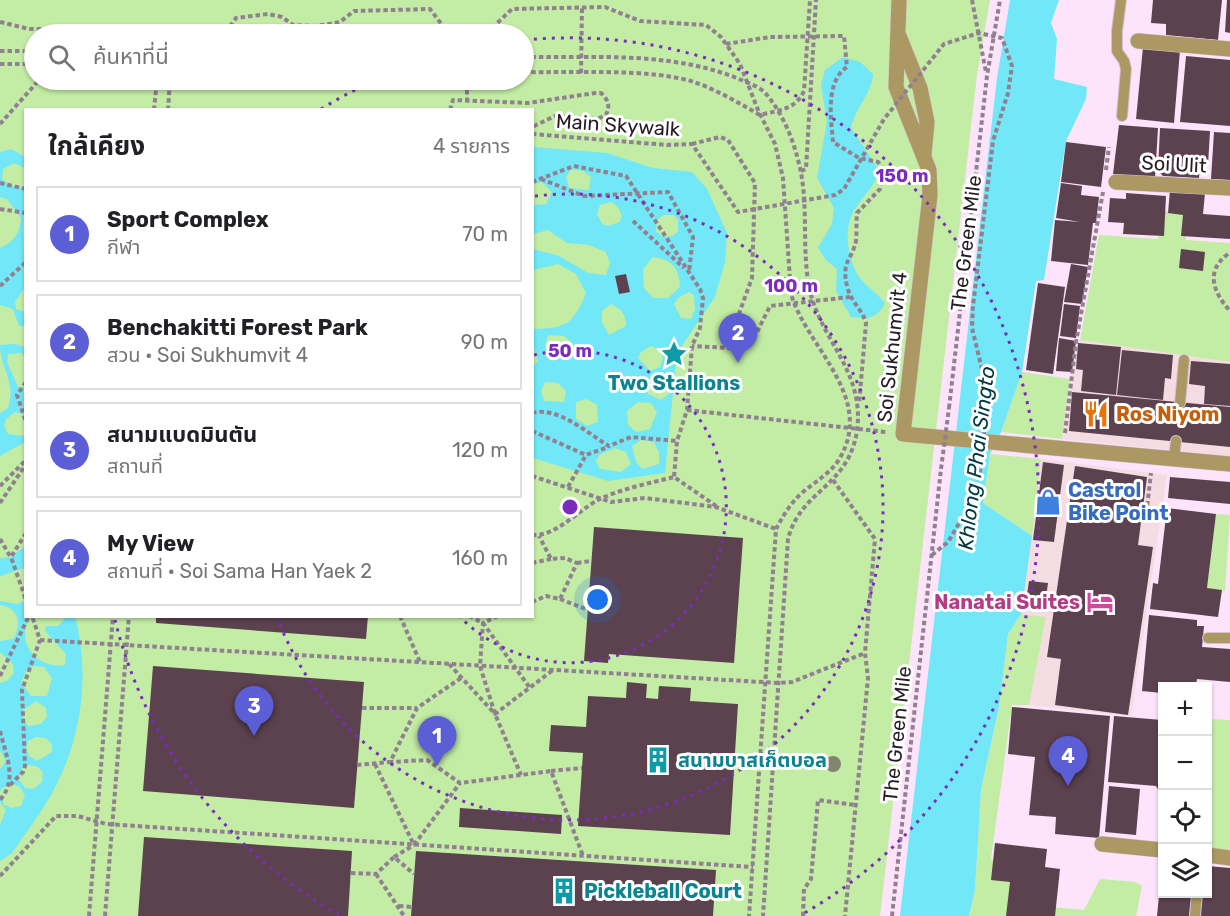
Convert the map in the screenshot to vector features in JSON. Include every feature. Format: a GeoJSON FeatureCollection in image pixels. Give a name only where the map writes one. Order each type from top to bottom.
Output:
{"type":"FeatureCollection","features":[{"type":"Feature","properties":{"kind":"street","name":"Soi Sukhumvit 4"},"geometry":{"type":"LineString","coordinates":[[899,0],[896,87],[914,136],[924,154],[929,170],[930,195],[903,434],[1230,464]]}},
{"type":"Feature","properties":{"kind":"street","name":"Soi Sukhumvit 4"},"geometry":{"type":"LineString","coordinates":[[897,30],[920,88],[927,122],[924,154]]}},
{"type":"Feature","properties":{"kind":"street"},"geometry":{"type":"LineString","coordinates":[[1138,41],[1230,49]]}},
{"type":"Feature","properties":{"kind":"street","name":"Soi Ulit"},"geometry":{"type":"LineString","coordinates":[[1116,182],[1230,188]]}},
{"type":"Feature","properties":{"kind":"street"},"geometry":{"type":"LineString","coordinates":[[1101,844],[1158,850]]}},
{"type":"Feature","properties":{"kind":"street"},"geometry":{"type":"LineString","coordinates":[[1212,856],[1230,858]]}},
{"type":"Feature","properties":{"kind":"lane"},"geometry":{"type":"LineString","coordinates":[[1121,0],[1117,51],[1126,69],[1122,116]]}},
{"type":"Feature","properties":{"kind":"lane"},"geometry":{"type":"LineString","coordinates":[[1180,403],[1184,360]]}},
{"type":"Feature","properties":{"kind":"lane"},"geometry":{"type":"LineString","coordinates":[[1174,458],[1176,441]]}},
{"type":"Feature","properties":{"kind":"lane"},"geometry":{"type":"LineString","coordinates":[[1208,638],[1230,638]]}},
{"type":"Feature","properties":{"kind":"lane"},"geometry":{"type":"LineString","coordinates":[[1195,916],[1197,898]]}},
{"type":"Feature","properties":{"kind":"path"},"geometry":{"type":"LineString","coordinates":[[534,72],[633,74],[693,82],[735,100],[760,115],[789,108],[799,101],[804,91],[810,0]]}},
{"type":"Feature","properties":{"kind":"path"},"geometry":{"type":"LineString","coordinates":[[801,171],[806,169],[816,0]]}},
{"type":"Feature","properties":{"kind":"path","name":"The Green Mile"},"geometry":{"type":"LineString","coordinates":[[972,0],[987,76]]}},
{"type":"Feature","properties":{"kind":"path","name":"The Green Mile"},"geometry":{"type":"LineString","coordinates":[[892,916],[987,76],[1000,0]]}},
{"type":"Feature","properties":{"kind":"path"},"geometry":{"type":"LineString","coordinates":[[581,73],[582,7]]}},
{"type":"Feature","properties":{"kind":"path"},"geometry":{"type":"LineString","coordinates":[[496,24],[512,9],[605,7],[640,21],[706,25],[726,44],[740,64],[760,115],[775,144],[783,178],[793,302],[841,382],[846,396],[850,428],[839,459],[830,471],[801,493],[776,529],[749,916]]}},
{"type":"Feature","properties":{"kind":"path"},"geometry":{"type":"LineString","coordinates":[[328,24],[340,22],[354,11],[430,9],[442,24]]}},
{"type":"Feature","properties":{"kind":"path"},"geometry":{"type":"LineString","coordinates":[[231,24],[236,18],[268,14],[282,17],[292,24]]}},
{"type":"Feature","properties":{"kind":"path"},"geometry":{"type":"LineString","coordinates":[[0,22],[24,28]]}},
{"type":"Feature","properties":{"kind":"path","name":"The Green Mile"},"geometry":{"type":"LineString","coordinates":[[932,555],[948,542],[978,491],[988,394],[972,328],[973,306],[993,141],[1008,93],[1012,66],[1002,38],[979,33]]}},
{"type":"Feature","properties":{"kind":"path","name":"Main Skywalk"},"geometry":{"type":"LineString","coordinates":[[534,134],[667,145],[692,144],[738,212],[835,195],[844,189],[884,119],[944,45],[979,33]]}},
{"type":"Feature","properties":{"kind":"path"},"geometry":{"type":"LineString","coordinates":[[726,44],[770,38],[844,36],[847,67],[838,73],[833,85],[833,142],[859,158],[878,162],[883,170],[880,189],[857,213],[855,244],[845,268],[850,297],[863,312],[866,323],[857,429],[845,467],[797,514],[791,527],[763,916]]}},
{"type":"Feature","properties":{"kind":"path"},"geometry":{"type":"LineString","coordinates":[[0,51],[24,51]]}},
{"type":"Feature","properties":{"kind":"path"},"geometry":{"type":"LineString","coordinates":[[534,57],[634,58],[677,62],[714,69],[747,82],[765,93],[790,131],[801,171],[805,241],[813,300],[849,373],[857,403],[857,429]]}},
{"type":"Feature","properties":{"kind":"path"},"geometry":{"type":"LineString","coordinates":[[0,64],[24,64]]}},
{"type":"Feature","properties":{"kind":"path"},"geometry":{"type":"LineString","coordinates":[[0,124],[30,90]]}},
{"type":"Feature","properties":{"kind":"path"},"geometry":{"type":"LineString","coordinates":[[154,108],[155,90]]}},
{"type":"Feature","properties":{"kind":"path"},"geometry":{"type":"LineString","coordinates":[[168,108],[170,90]]}},
{"type":"Feature","properties":{"kind":"path"},"geometry":{"type":"LineString","coordinates":[[466,102],[467,90]]}},
{"type":"Feature","properties":{"kind":"path"},"geometry":{"type":"LineString","coordinates":[[451,108],[453,100],[528,103],[595,93],[602,93],[608,99],[609,106],[606,115],[597,119],[555,116],[534,126]]}},
{"type":"Feature","properties":{"kind":"path"},"geometry":{"type":"LineString","coordinates":[[692,144],[720,137],[728,140],[755,183],[752,278],[733,330],[730,348],[692,346]]}},
{"type":"Feature","properties":{"kind":"path"},"geometry":{"type":"LineString","coordinates":[[1065,438],[1076,342],[1102,202],[1109,147]]}},
{"type":"Feature","properties":{"kind":"path"},"geometry":{"type":"LineString","coordinates":[[534,181],[574,166],[627,176],[689,272],[703,298],[700,328],[692,346],[687,410],[677,441],[674,477]]}},
{"type":"Feature","properties":{"kind":"path"},"geometry":{"type":"LineString","coordinates":[[540,178],[584,196],[664,191],[671,196],[693,237],[689,272]]}},
{"type":"Feature","properties":{"kind":"path"},"geometry":{"type":"LineString","coordinates":[[0,183],[24,189]]}},
{"type":"Feature","properties":{"kind":"path"},"geometry":{"type":"LineString","coordinates":[[0,209],[24,213]]}},
{"type":"Feature","properties":{"kind":"path"},"geometry":{"type":"LineString","coordinates":[[633,221],[689,272]]}},
{"type":"Feature","properties":{"kind":"path"},"geometry":{"type":"LineString","coordinates":[[1228,254],[1217,262],[1215,272],[1216,295],[1230,310]]}},
{"type":"Feature","properties":{"kind":"path"},"geometry":{"type":"LineString","coordinates":[[0,286],[24,264]]}},
{"type":"Feature","properties":{"kind":"path"},"geometry":{"type":"LineString","coordinates":[[731,338],[754,338],[770,306],[850,297]]}},
{"type":"Feature","properties":{"kind":"path"},"geometry":{"type":"LineString","coordinates":[[24,385],[17,395],[24,416]]}},
{"type":"Feature","properties":{"kind":"path"},"geometry":{"type":"LineString","coordinates":[[534,412],[543,410],[554,413],[609,446]]}},
{"type":"Feature","properties":{"kind":"path"},"geometry":{"type":"LineString","coordinates":[[687,410],[903,434]]}},
{"type":"Feature","properties":{"kind":"path"},"geometry":{"type":"LineString","coordinates":[[534,432],[586,455]]}},
{"type":"Feature","properties":{"kind":"path"},"geometry":{"type":"LineString","coordinates":[[568,487],[586,455],[631,437],[677,441]]}},
{"type":"Feature","properties":{"kind":"path"},"geometry":{"type":"LineString","coordinates":[[0,486],[24,464]]}},
{"type":"Feature","properties":{"kind":"path"},"geometry":{"type":"LineString","coordinates":[[0,503],[24,465]]}},
{"type":"Feature","properties":{"kind":"path"},"geometry":{"type":"LineString","coordinates":[[1141,519],[1147,508],[1151,476]]}},
{"type":"Feature","properties":{"kind":"path"},"geometry":{"type":"LineString","coordinates":[[534,477],[599,500],[611,502],[645,498],[716,507],[776,529]]}},
{"type":"Feature","properties":{"kind":"path"},"geometry":{"type":"LineString","coordinates":[[534,535],[539,536],[599,500],[674,477]]}},
{"type":"Feature","properties":{"kind":"path"},"geometry":{"type":"LineString","coordinates":[[674,477],[716,507]]}},
{"type":"Feature","properties":{"kind":"path"},"geometry":{"type":"LineString","coordinates":[[833,480],[875,539],[865,653],[868,678],[845,916]]}},
{"type":"Feature","properties":{"kind":"path"},"geometry":{"type":"LineString","coordinates":[[11,557],[24,536]]}},
{"type":"Feature","properties":{"kind":"path"},"geometry":{"type":"LineString","coordinates":[[539,536],[551,559]]}},
{"type":"Feature","properties":{"kind":"path"},"geometry":{"type":"LineString","coordinates":[[0,539],[11,557],[24,594]]}},
{"type":"Feature","properties":{"kind":"path"},"geometry":{"type":"LineString","coordinates":[[534,563],[565,558],[577,563],[590,561]]}},
{"type":"Feature","properties":{"kind":"path"},"geometry":{"type":"LineString","coordinates":[[560,599],[577,563]]}},
{"type":"Feature","properties":{"kind":"path"},"geometry":{"type":"LineString","coordinates":[[534,601],[546,596],[588,610]]}},
{"type":"Feature","properties":{"kind":"path"},"geometry":{"type":"LineString","coordinates":[[0,676],[30,618]]}},
{"type":"Feature","properties":{"kind":"path"},"geometry":{"type":"LineString","coordinates":[[0,800],[23,772],[25,766],[22,690],[40,640],[32,618]]}},
{"type":"Feature","properties":{"kind":"path"},"geometry":{"type":"LineString","coordinates":[[89,916],[113,618]]}},
{"type":"Feature","properties":{"kind":"path"},"geometry":{"type":"LineString","coordinates":[[105,916],[129,618]]}},
{"type":"Feature","properties":{"kind":"path"},"geometry":{"type":"LineString","coordinates":[[401,618],[420,662]]}},
{"type":"Feature","properties":{"kind":"path"},"geometry":{"type":"LineString","coordinates":[[473,618],[483,623],[530,688]]}},
{"type":"Feature","properties":{"kind":"path"},"geometry":{"type":"LineString","coordinates":[[483,623],[494,618]]}},
{"type":"Feature","properties":{"kind":"path"},"geometry":{"type":"LineString","coordinates":[[483,623],[480,666],[495,714],[521,775]]}},
{"type":"Feature","properties":{"kind":"path"},"geometry":{"type":"LineString","coordinates":[[40,640],[779,683],[792,682],[865,653]]}},
{"type":"Feature","properties":{"kind":"path"},"geometry":{"type":"LineString","coordinates":[[448,664],[495,714]]}},
{"type":"Feature","properties":{"kind":"path"},"geometry":{"type":"LineString","coordinates":[[495,714],[553,670]]}},
{"type":"Feature","properties":{"kind":"path"},"geometry":{"type":"LineString","coordinates":[[390,762],[417,708],[461,678]]}},
{"type":"Feature","properties":{"kind":"path"},"geometry":{"type":"LineString","coordinates":[[362,708],[417,708]]}},
{"type":"Feature","properties":{"kind":"path"},"geometry":{"type":"LineString","coordinates":[[0,731],[11,779],[10,785]]}},
{"type":"Feature","properties":{"kind":"path"},"geometry":{"type":"LineString","coordinates":[[357,765],[427,760],[460,783],[582,768]]}},
{"type":"Feature","properties":{"kind":"path"},"geometry":{"type":"LineString","coordinates":[[375,764],[414,845]]}},
{"type":"Feature","properties":{"kind":"path"},"geometry":{"type":"LineString","coordinates":[[551,771],[583,856]]}},
{"type":"Feature","properties":{"kind":"path"},"geometry":{"type":"LineString","coordinates":[[351,873],[376,874],[394,857],[414,845],[460,783]]}},
{"type":"Feature","properties":{"kind":"path"},"geometry":{"type":"LineString","coordinates":[[803,916],[804,888],[811,879],[818,801],[855,805]]}},
{"type":"Feature","properties":{"kind":"path"},"geometry":{"type":"LineString","coordinates":[[0,876],[56,816],[78,816],[112,825],[753,867]]}},
{"type":"Feature","properties":{"kind":"path"},"geometry":{"type":"LineString","coordinates":[[394,857],[414,874]]}},
{"type":"Feature","properties":{"kind":"path"},"geometry":{"type":"LineString","coordinates":[[376,874],[404,916]]}},
{"type":"Feature","properties":{"kind":"path"},"geometry":{"type":"LineString","coordinates":[[398,906],[412,907]]}},
{"type":"Feature","properties":{"kind":"shaded area"},"geometry":{"type":"Polygon","coordinates":[[[1080,340],[1230,362],[1230,456],[1062,439],[1070,379],[1080,340]]]}},
{"type":"Feature","properties":{"kind":"shaded area","name":"Nanatai Suites"},"geometry":{"type":"Polygon","coordinates":[[[1041,459],[1167,475],[1131,716],[1029,705],[1046,618],[1021,614],[1041,459]]]}},
{"type":"Feature","properties":{"kind":"green space"},"geometry":{"type":"Polygon","coordinates":[[[0,0],[990,0],[977,75],[880,916],[0,916],[0,0]]]}},
{"type":"Feature","properties":{"kind":"green space"},"geometry":{"type":"Polygon","coordinates":[[[1161,211],[1187,212],[1186,240],[1230,243],[1230,362],[1080,340],[1099,235],[1158,239],[1161,211]]]}},
{"type":"Feature","properties":{"kind":"green space"},"geometry":{"type":"Polygon","coordinates":[[[1022,372],[1070,379],[1062,439],[1001,432],[1022,372]]]}},
{"type":"Feature","properties":{"kind":"green space"},"geometry":{"type":"Polygon","coordinates":[[[990,454],[1041,459],[1032,536],[983,503],[990,454]]]}},
{"type":"Feature","properties":{"kind":"green space"},"geometry":{"type":"Polygon","coordinates":[[[1216,514],[1230,515],[1225,591],[1207,588],[1216,514]]]}},
{"type":"Feature","properties":{"kind":"green space"},"geometry":{"type":"Polygon","coordinates":[[[1021,614],[1046,617],[1029,705],[1012,705],[991,859],[1042,906],[1084,910],[1100,879],[1136,882],[1142,886],[1136,916],[969,916],[975,889],[981,789],[999,707],[1008,634],[1021,614]]]}},
{"type":"Feature","properties":{"kind":"green space"},"geometry":{"type":"Polygon","coordinates":[[[1212,719],[1230,720],[1230,854],[1212,852],[1212,719]]]}},
{"type":"Feature","properties":{"kind":"water","name":"Khlong Phai Singto"},"geometry":{"type":"Polygon","coordinates":[[[1010,0],[1059,0],[1051,23],[1057,39],[1054,79],[1087,87],[1086,99],[1066,141],[1044,280],[1036,281],[1022,372],[1001,432],[990,454],[983,503],[1032,536],[1021,614],[1008,634],[999,707],[981,789],[975,890],[969,916],[900,916],[997,78],[1010,0]]]}},
{"type":"Feature","properties":{"kind":"water"},"geometry":{"type":"Polygon","coordinates":[[[843,57],[860,62],[873,74],[870,88],[851,128],[879,170],[872,186],[851,216],[848,234],[849,252],[855,270],[885,303],[879,312],[867,318],[851,317],[836,291],[837,269],[826,260],[818,248],[832,224],[834,208],[817,178],[827,122],[821,85],[825,70],[843,57]]]}},
{"type":"Feature","properties":{"kind":"water"},"geometry":{"type":"Polygon","coordinates":[[[534,147],[607,153],[653,168],[692,172],[707,189],[727,233],[725,262],[715,297],[677,353],[665,473],[608,481],[534,458],[534,365],[538,361],[534,348],[534,329],[561,326],[567,323],[577,312],[586,293],[576,274],[558,264],[534,270],[534,249],[559,256],[588,273],[606,275],[610,263],[606,252],[589,245],[567,243],[548,230],[534,234],[534,205],[546,204],[552,192],[542,182],[534,184],[534,147]],[[571,169],[566,177],[569,188],[589,190],[591,177],[583,171],[571,169]],[[611,202],[600,205],[597,214],[602,224],[608,226],[619,222],[622,216],[618,207],[611,202]],[[664,215],[657,220],[656,231],[663,237],[673,236],[678,231],[678,220],[674,215],[664,215]],[[653,257],[643,269],[644,288],[653,298],[668,298],[680,287],[674,266],[666,260],[653,257]],[[689,292],[678,298],[674,304],[681,318],[691,319],[695,309],[694,295],[689,292]],[[611,304],[602,311],[602,322],[609,335],[626,326],[622,312],[611,304]],[[549,335],[546,352],[552,361],[572,354],[573,344],[564,336],[549,335]],[[651,346],[641,352],[638,358],[650,371],[660,367],[663,358],[660,350],[651,346]],[[658,374],[651,375],[647,387],[648,394],[661,400],[670,393],[667,384],[658,374]],[[545,382],[541,391],[544,401],[564,402],[566,391],[558,383],[545,382]],[[587,399],[576,402],[576,419],[587,426],[598,422],[597,405],[587,399]],[[638,402],[627,411],[628,425],[637,432],[650,429],[657,412],[651,403],[638,402]],[[641,440],[632,446],[636,462],[642,469],[659,464],[659,452],[654,442],[641,440]],[[615,448],[599,455],[596,461],[600,469],[621,472],[631,464],[626,452],[615,448]]]}},
{"type":"Feature","properties":{"kind":"water"},"geometry":{"type":"Polygon","coordinates":[[[11,149],[24,156],[24,168],[14,163],[3,169],[2,179],[11,186],[24,187],[24,288],[15,302],[16,309],[24,312],[24,326],[19,326],[13,309],[0,305],[0,248],[15,236],[21,218],[7,199],[0,197],[0,152],[11,149]]]}},
{"type":"Feature","properties":{"kind":"water"},"geometry":{"type":"Polygon","coordinates":[[[15,344],[24,347],[24,356],[22,353],[8,354],[7,362],[18,387],[24,387],[24,417],[23,414],[15,412],[6,419],[4,425],[8,434],[23,436],[24,434],[24,443],[0,456],[0,413],[8,408],[11,391],[0,345],[15,344]]]}},
{"type":"Feature","properties":{"kind":"water"},"geometry":{"type":"Polygon","coordinates":[[[24,547],[24,568],[0,576],[0,558],[11,557],[24,547]]]}},
{"type":"Feature","properties":{"kind":"water"},"geometry":{"type":"Polygon","coordinates":[[[0,601],[17,604],[24,601],[24,618],[30,618],[25,635],[27,644],[37,658],[55,665],[65,665],[66,654],[45,631],[46,626],[58,626],[65,618],[75,618],[83,677],[79,717],[61,775],[45,805],[12,853],[0,861],[0,825],[6,810],[0,802],[0,794],[4,805],[12,808],[21,806],[25,795],[20,787],[13,784],[2,788],[0,792],[0,769],[6,761],[0,750],[0,683],[7,681],[14,673],[13,664],[0,652],[0,641],[13,639],[18,628],[15,613],[6,606],[0,605],[0,601]],[[35,666],[27,669],[21,683],[31,696],[47,696],[52,678],[44,667],[35,666]],[[36,701],[23,710],[24,722],[29,726],[41,724],[47,717],[46,708],[36,701]],[[36,737],[28,741],[26,749],[29,756],[37,761],[52,752],[52,745],[46,738],[36,737]],[[23,766],[19,779],[25,788],[34,789],[42,782],[43,773],[38,767],[23,766]]]}},
{"type":"Feature","properties":{"kind":"building"},"geometry":{"type":"Polygon","coordinates":[[[1153,0],[1222,0],[1218,40],[1166,35],[1166,24],[1151,23],[1153,0]]]}},
{"type":"Feature","properties":{"kind":"building"},"geometry":{"type":"Polygon","coordinates":[[[1227,0],[1230,0],[1230,33],[1225,32],[1227,0]]]}},
{"type":"Feature","properties":{"kind":"building"},"geometry":{"type":"Polygon","coordinates":[[[1143,47],[1180,50],[1174,123],[1136,119],[1143,47]]]}},
{"type":"Feature","properties":{"kind":"building"},"geometry":{"type":"Polygon","coordinates":[[[1186,56],[1230,60],[1230,126],[1180,122],[1186,56]]]}},
{"type":"Feature","properties":{"kind":"building"},"geometry":{"type":"Polygon","coordinates":[[[1119,125],[1158,128],[1155,178],[1113,174],[1119,125]]]}},
{"type":"Feature","properties":{"kind":"building"},"geometry":{"type":"Polygon","coordinates":[[[1160,128],[1210,131],[1208,165],[1200,165],[1199,178],[1163,176],[1158,171],[1160,128]]]}},
{"type":"Feature","properties":{"kind":"building"},"geometry":{"type":"Polygon","coordinates":[[[1214,132],[1230,133],[1230,180],[1211,179],[1214,132]]]}},
{"type":"Feature","properties":{"kind":"building"},"geometry":{"type":"Polygon","coordinates":[[[1066,142],[1106,147],[1101,187],[1061,182],[1066,142]]]}},
{"type":"Feature","properties":{"kind":"building"},"geometry":{"type":"Polygon","coordinates":[[[1061,183],[1082,186],[1081,195],[1099,197],[1088,265],[1051,261],[1055,220],[1080,222],[1056,218],[1061,183]]]}},
{"type":"Feature","properties":{"kind":"building"},"geometry":{"type":"Polygon","coordinates":[[[1170,190],[1205,193],[1203,214],[1230,216],[1230,239],[1181,236],[1183,215],[1168,213],[1170,190]]]}},
{"type":"Feature","properties":{"kind":"building"},"geometry":{"type":"Polygon","coordinates":[[[1126,193],[1166,196],[1164,236],[1123,234],[1124,223],[1108,222],[1110,198],[1126,199],[1126,193]]]}},
{"type":"Feature","properties":{"kind":"building"},"geometry":{"type":"Polygon","coordinates":[[[1181,249],[1205,252],[1203,271],[1179,268],[1181,249]]]}},
{"type":"Feature","properties":{"kind":"building"},"geometry":{"type":"Polygon","coordinates":[[[1071,264],[1088,267],[1082,304],[1064,302],[1071,264]]]}},
{"type":"Feature","properties":{"kind":"building"},"geometry":{"type":"Polygon","coordinates":[[[626,274],[630,292],[619,294],[615,276],[626,274]]]}},
{"type":"Feature","properties":{"kind":"building"},"geometry":{"type":"Polygon","coordinates":[[[1038,283],[1065,287],[1053,374],[1026,370],[1038,283]]]}},
{"type":"Feature","properties":{"kind":"building"},"geometry":{"type":"Polygon","coordinates":[[[1064,304],[1080,306],[1076,338],[1060,336],[1064,304]]]}},
{"type":"Feature","properties":{"kind":"building"},"geometry":{"type":"Polygon","coordinates":[[[1059,338],[1076,341],[1072,372],[1056,371],[1059,338]]]}},
{"type":"Feature","properties":{"kind":"building"},"geometry":{"type":"Polygon","coordinates":[[[1078,343],[1121,347],[1116,395],[1081,391],[1083,370],[1076,369],[1078,343]]]}},
{"type":"Feature","properties":{"kind":"building"},"geometry":{"type":"Polygon","coordinates":[[[1122,350],[1173,355],[1171,379],[1165,378],[1163,400],[1117,395],[1122,350]]]}},
{"type":"Feature","properties":{"kind":"building"},"geometry":{"type":"Polygon","coordinates":[[[1191,361],[1230,364],[1230,406],[1204,404],[1205,386],[1189,384],[1191,361]]]}},
{"type":"Feature","properties":{"kind":"building"},"geometry":{"type":"Polygon","coordinates":[[[1072,392],[1230,407],[1230,447],[1069,431],[1072,392]]]}},
{"type":"Feature","properties":{"kind":"building","name":"Castrol Bike Point"},"geometry":{"type":"Polygon","coordinates":[[[1043,462],[1064,465],[1054,542],[1033,540],[1043,462]]]}},
{"type":"Feature","properties":{"kind":"building","name":"Nanatai Suites"},"geometry":{"type":"Polygon","coordinates":[[[1075,466],[1147,477],[1138,545],[1153,547],[1128,715],[1055,705],[1061,659],[1047,657],[1075,466]]]}},
{"type":"Feature","properties":{"kind":"building"},"geometry":{"type":"Polygon","coordinates":[[[1170,477],[1230,482],[1230,504],[1168,498],[1170,477]]]}},
{"type":"Feature","properties":{"kind":"building"},"geometry":{"type":"Polygon","coordinates":[[[1167,508],[1216,514],[1207,588],[1222,590],[1218,617],[1150,609],[1153,583],[1158,584],[1167,508]]]}},
{"type":"Feature","properties":{"kind":"building"},"geometry":{"type":"Polygon","coordinates":[[[594,527],[743,538],[734,663],[609,654],[608,663],[584,661],[594,527]]]}},
{"type":"Feature","properties":{"kind":"building"},"geometry":{"type":"Polygon","coordinates":[[[1029,581],[1048,583],[1045,605],[1026,602],[1029,581]]]}},
{"type":"Feature","properties":{"kind":"building"},"geometry":{"type":"Polygon","coordinates":[[[1149,615],[1197,620],[1197,626],[1204,626],[1202,647],[1230,649],[1230,682],[1197,679],[1197,682],[1158,682],[1158,693],[1142,691],[1149,615]]]}},
{"type":"Feature","properties":{"kind":"building"},"geometry":{"type":"Polygon","coordinates":[[[156,618],[368,618],[366,639],[156,623],[156,618]]]}},
{"type":"Feature","properties":{"kind":"building"},"geometry":{"type":"Polygon","coordinates":[[[153,666],[364,682],[354,808],[143,791],[153,666]]]}},
{"type":"Feature","properties":{"kind":"building","name":"สนามบาสเก็ตบอล"},"geometry":{"type":"Polygon","coordinates":[[[627,682],[647,684],[646,698],[658,699],[659,686],[691,688],[690,701],[738,704],[730,835],[578,826],[583,753],[549,751],[551,725],[586,727],[588,696],[626,698],[627,682]]]}},
{"type":"Feature","properties":{"kind":"building"},"geometry":{"type":"Polygon","coordinates":[[[1012,707],[1110,716],[1099,838],[1055,834],[1056,817],[1029,815],[1035,757],[1008,754],[1012,707]]]}},
{"type":"Feature","properties":{"kind":"building"},"geometry":{"type":"Polygon","coordinates":[[[1114,716],[1158,720],[1158,789],[1156,786],[1108,782],[1114,716]]]}},
{"type":"Feature","properties":{"kind":"building"},"geometry":{"type":"Polygon","coordinates":[[[1109,786],[1140,789],[1136,835],[1105,832],[1109,786]]]}},
{"type":"Feature","properties":{"kind":"building"},"geometry":{"type":"Polygon","coordinates":[[[460,808],[562,815],[561,834],[459,827],[460,808]]]}},
{"type":"Feature","properties":{"kind":"building"},"geometry":{"type":"Polygon","coordinates":[[[144,837],[352,851],[348,916],[138,916],[144,837]]]}},
{"type":"Feature","properties":{"kind":"building"},"geometry":{"type":"Polygon","coordinates":[[[995,843],[1047,849],[1045,867],[1060,869],[1055,916],[1006,916],[1010,882],[991,880],[995,843]]]}},
{"type":"Feature","properties":{"kind":"building","name":"Pickleball Court"},"geometry":{"type":"Polygon","coordinates":[[[416,851],[716,870],[713,916],[411,916],[416,851]]]}},
{"type":"Feature","properties":{"kind":"building"},"geometry":{"type":"Polygon","coordinates":[[[1212,866],[1230,868],[1230,916],[1198,916],[1200,898],[1212,898],[1212,866]]]}},
{"type":"Feature","properties":{"kind":"building"},"geometry":{"type":"Polygon","coordinates":[[[1159,898],[1191,898],[1189,916],[1157,916],[1159,898]]]}},
{"type":"Feature","properties":{"kind":"place","name":"Two Stallions"},"geometry":{"type":"Point","coordinates":[674,354]}},
{"type":"Feature","properties":{"kind":"place","name":"Benchakitti Forest Park"},"geometry":{"type":"Point","coordinates":[738,363]}},
{"type":"Feature","properties":{"kind":"place","name":"Ros Niyom"},"geometry":{"type":"Point","coordinates":[1096,414]}},
{"type":"Feature","properties":{"kind":"place","name":"Castrol Bike Point"},"geometry":{"type":"Point","coordinates":[1048,502]}},
{"type":"Feature","properties":{"kind":"place","name":"Nanatai Suites"},"geometry":{"type":"Point","coordinates":[1100,602]}},
{"type":"Feature","properties":{"kind":"place","name":"สนามแบดมินตัน"},"geometry":{"type":"Point","coordinates":[254,736]}},
{"type":"Feature","properties":{"kind":"place","name":"สนามบาสเก็ตบอล"},"geometry":{"type":"Point","coordinates":[658,760]}},
{"type":"Feature","properties":{"kind":"place","name":"Sport Complex"},"geometry":{"type":"Point","coordinates":[437,766]}},
{"type":"Feature","properties":{"kind":"place","name":"My View"},"geometry":{"type":"Point","coordinates":[1068,786]}},
{"type":"Feature","properties":{"kind":"place","name":"Pickleball Court"},"geometry":{"type":"Point","coordinates":[564,891]}}]}
